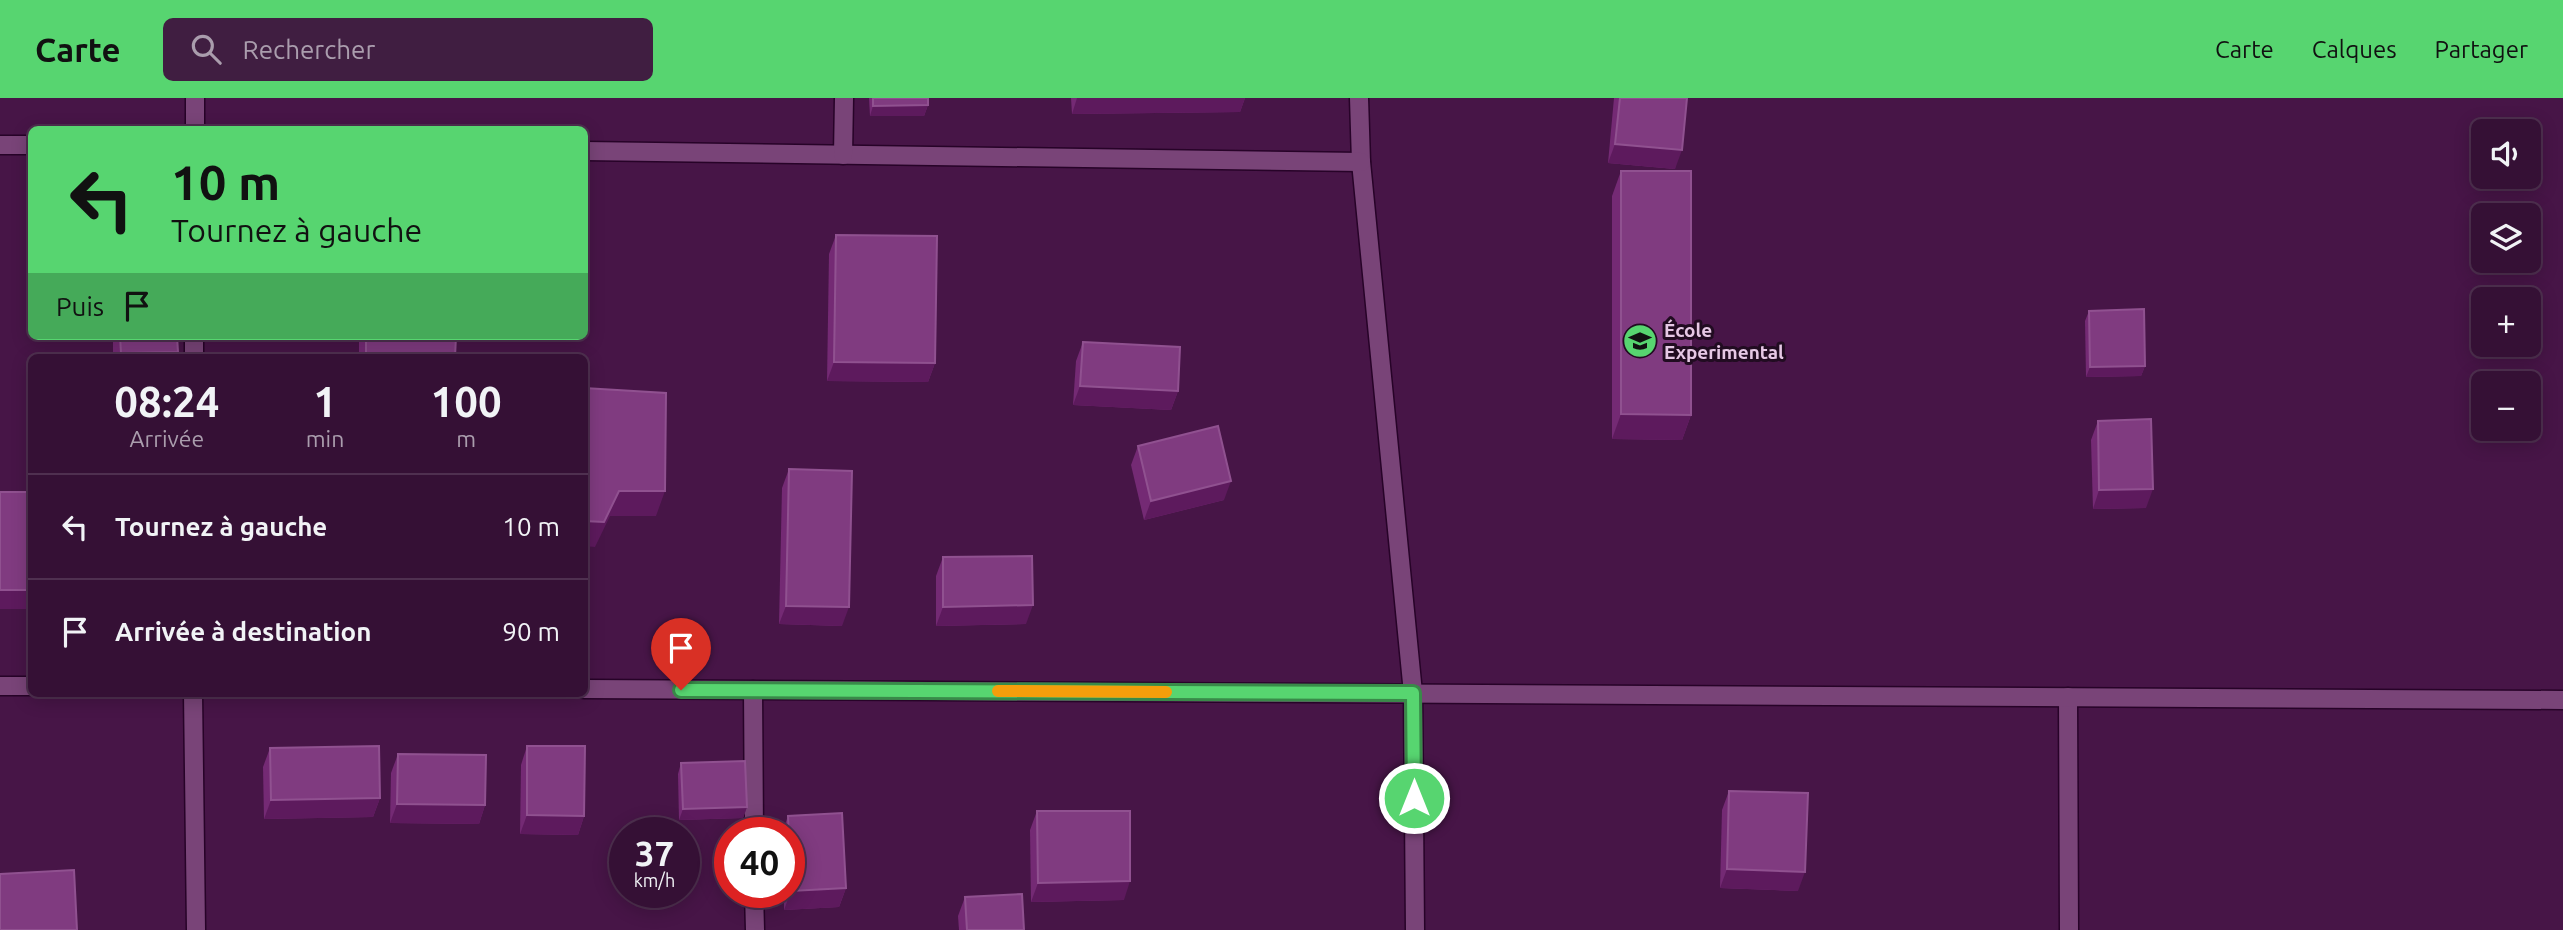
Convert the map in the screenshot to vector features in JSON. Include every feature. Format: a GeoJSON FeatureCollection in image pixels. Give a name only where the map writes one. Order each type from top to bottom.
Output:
{"type":"FeatureCollection","features":[{"type":"Feature","properties":{"kind":"street"},"geometry":{"type":"LineString","coordinates":[[195,98],[195,126]]}},
{"type":"Feature","properties":{"kind":"street"},"geometry":{"type":"LineString","coordinates":[[843,155],[844,98]]}},
{"type":"Feature","properties":{"kind":"street"},"geometry":{"type":"LineString","coordinates":[[1359,98],[1361,162],[1413,693],[1415,930]]}},
{"type":"Feature","properties":{"kind":"street"},"geometry":{"type":"LineString","coordinates":[[0,145],[28,145]]}},
{"type":"Feature","properties":{"kind":"street"},"geometry":{"type":"LineString","coordinates":[[588,151],[1361,162]]}},
{"type":"Feature","properties":{"kind":"street"},"geometry":{"type":"LineString","coordinates":[[0,685],[28,686]]}},
{"type":"Feature","properties":{"kind":"street"},"geometry":{"type":"LineString","coordinates":[[588,689],[2563,700]]}},
{"type":"Feature","properties":{"kind":"street"},"geometry":{"type":"LineString","coordinates":[[752,690],[754,817]]}},
{"type":"Feature","properties":{"kind":"street"},"geometry":{"type":"LineString","coordinates":[[192,697],[196,930]]}},
{"type":"Feature","properties":{"kind":"street"},"geometry":{"type":"LineString","coordinates":[[2068,697],[2069,930]]}},
{"type":"Feature","properties":{"kind":"street"},"geometry":{"type":"LineString","coordinates":[[754,908],[755,930]]}},
{"type":"Feature","properties":{"kind":"building"},"geometry":{"type":"Polygon","coordinates":[[[873,98],[928,98],[928,105],[873,106],[873,98]]]}},
{"type":"Feature","properties":{"kind":"building"},"geometry":{"type":"Polygon","coordinates":[[[1620,98],[1687,98],[1682,150],[1615,144],[1620,98]]]}},
{"type":"Feature","properties":{"kind":"building"},"geometry":{"type":"Polygon","coordinates":[[[1621,171],[1691,171],[1691,415],[1621,414],[1621,171]]]}},
{"type":"Feature","properties":{"kind":"building"},"geometry":{"type":"Polygon","coordinates":[[[836,235],[937,236],[935,363],[834,362],[836,235]]]}},
{"type":"Feature","properties":{"kind":"building"},"geometry":{"type":"Polygon","coordinates":[[[2144,309],[2145,366],[2090,367],[2089,311],[2144,309]]]}},
{"type":"Feature","properties":{"kind":"building"},"geometry":{"type":"Polygon","coordinates":[[[120,340],[177,340],[178,352],[121,353],[120,340]]]}},
{"type":"Feature","properties":{"kind":"building"},"geometry":{"type":"Polygon","coordinates":[[[366,340],[456,340],[455,354],[366,354],[366,340]]]}},
{"type":"Feature","properties":{"kind":"building"},"geometry":{"type":"Polygon","coordinates":[[[1083,342],[1180,347],[1178,391],[1080,386],[1083,342]]]}},
{"type":"Feature","properties":{"kind":"building"},"geometry":{"type":"Polygon","coordinates":[[[588,388],[666,393],[665,491],[619,491],[604,522],[588,521],[588,388]]]}},
{"type":"Feature","properties":{"kind":"building"},"geometry":{"type":"Polygon","coordinates":[[[2151,419],[2153,489],[2099,490],[2098,421],[2151,419]]]}},
{"type":"Feature","properties":{"kind":"building"},"geometry":{"type":"Polygon","coordinates":[[[1218,426],[1231,481],[1151,501],[1138,446],[1218,426]]]}},
{"type":"Feature","properties":{"kind":"building"},"geometry":{"type":"Polygon","coordinates":[[[789,469],[852,471],[849,607],[786,606],[789,469]]]}},
{"type":"Feature","properties":{"kind":"building"},"geometry":{"type":"Polygon","coordinates":[[[0,492],[28,492],[28,590],[0,590],[0,492]]]}},
{"type":"Feature","properties":{"kind":"building"},"geometry":{"type":"Polygon","coordinates":[[[1032,556],[1033,605],[943,607],[943,557],[1032,556]]]}},
{"type":"Feature","properties":{"kind":"building"},"geometry":{"type":"Polygon","coordinates":[[[379,746],[380,798],[271,800],[270,748],[379,746]]]}},
{"type":"Feature","properties":{"kind":"building"},"geometry":{"type":"Polygon","coordinates":[[[527,746],[585,746],[584,816],[527,815],[527,746]]]}},
{"type":"Feature","properties":{"kind":"building"},"geometry":{"type":"Polygon","coordinates":[[[398,754],[486,755],[485,805],[397,804],[398,754]]]}},
{"type":"Feature","properties":{"kind":"building"},"geometry":{"type":"Polygon","coordinates":[[[745,761],[747,807],[683,809],[681,763],[745,761]]]}},
{"type":"Feature","properties":{"kind":"building"},"geometry":{"type":"Polygon","coordinates":[[[1729,791],[1808,793],[1805,872],[1727,869],[1729,791]]]}},
{"type":"Feature","properties":{"kind":"building"},"geometry":{"type":"Polygon","coordinates":[[[1037,811],[1130,811],[1130,881],[1038,883],[1037,811]]]}},
{"type":"Feature","properties":{"kind":"building"},"geometry":{"type":"Polygon","coordinates":[[[842,813],[846,888],[805,890],[805,817],[788,816],[842,813]]]}},
{"type":"Feature","properties":{"kind":"building"},"geometry":{"type":"Polygon","coordinates":[[[74,870],[77,930],[0,930],[0,874],[74,870]]]}},
{"type":"Feature","properties":{"kind":"building"},"geometry":{"type":"Polygon","coordinates":[[[1022,894],[1024,930],[967,930],[965,897],[1022,894]]]}},
{"type":"Feature","properties":{"kind":"slow traffic"},"geometry":{"type":"LineString","coordinates":[[998,691],[1166,692]]}},
{"type":"Feature","properties":{"kind":"place","name":"École Experimental"},"geometry":{"type":"Point","coordinates":[1640,341]}},
{"type":"Feature","properties":{"kind":"route"},"geometry":{"type":"LineString","coordinates":[[681,690],[1413,693],[1414,798]]}}]}
